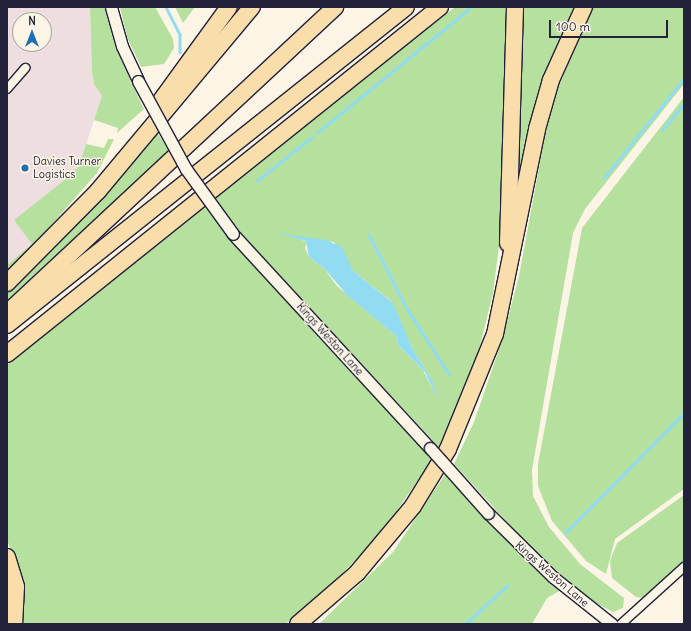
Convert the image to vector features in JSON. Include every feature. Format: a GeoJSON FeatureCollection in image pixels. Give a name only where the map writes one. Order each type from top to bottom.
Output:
{"type":"FeatureCollection","features":[{"type":"Feature","properties":{"kind":"highway"},"geometry":{"type":"LineString","coordinates":[[98,191],[229,7]]}},
{"type":"Feature","properties":{"kind":"highway"},"geometry":{"type":"LineString","coordinates":[[7,283],[98,191],[252,7]]}},
{"type":"Feature","properties":{"kind":"highway"},"geometry":{"type":"LineString","coordinates":[[7,313],[336,7]]}},
{"type":"Feature","properties":{"kind":"highway"},"geometry":{"type":"LineString","coordinates":[[7,325],[406,7]]}},
{"type":"Feature","properties":{"kind":"highway"},"geometry":{"type":"LineString","coordinates":[[7,354],[440,7]]}},
{"type":"Feature","properties":{"kind":"highway"},"geometry":{"type":"LineString","coordinates":[[505,284],[515,7]]}},
{"type":"Feature","properties":{"kind":"highway"},"geometry":{"type":"LineString","coordinates":[[298,624],[357,573],[413,506],[448,449],[490,348],[541,115],[551,80],[584,7]]}},
{"type":"Feature","properties":{"kind":"highway"},"geometry":{"type":"LineString","coordinates":[[7,557],[16,586],[14,624]]}},
{"type":"Feature","properties":{"kind":"street","name":"Kings Weston Lane"},"geometry":{"type":"LineString","coordinates":[[111,7],[122,46],[138,81],[186,169],[232,234],[430,448],[488,513],[553,577],[612,624]]}},
{"type":"Feature","properties":{"kind":"street"},"geometry":{"type":"LineString","coordinates":[[7,89],[26,68]]}},
{"type":"Feature","properties":{"kind":"street"},"geometry":{"type":"LineString","coordinates":[[621,624],[684,568]]}},
{"type":"Feature","properties":{"kind":"shaded area"},"geometry":{"type":"Polygon","coordinates":[[[7,7],[90,7],[92,72],[94,84],[102,96],[79,166],[66,179],[33,244],[7,265],[7,7]]]}},
{"type":"Feature","properties":{"kind":"green space"},"geometry":{"type":"Polygon","coordinates":[[[90,7],[107,7],[130,80],[144,109],[117,133],[118,128],[94,120],[102,96],[94,84],[92,72],[90,7]]]}},
{"type":"Feature","properties":{"kind":"green space"},"geometry":{"type":"Polygon","coordinates":[[[120,7],[155,7],[173,39],[174,48],[164,64],[141,67],[127,37],[120,7]]]}},
{"type":"Feature","properties":{"kind":"green space"},"geometry":{"type":"Polygon","coordinates":[[[175,7],[195,7],[183,23],[175,7]]]}},
{"type":"Feature","properties":{"kind":"green space"},"geometry":{"type":"Polygon","coordinates":[[[455,7],[510,7],[502,222],[493,293],[477,358],[439,447],[248,241],[214,199],[455,7]],[[297,238],[307,242],[305,248],[309,257],[324,268],[337,286],[396,336],[398,345],[423,370],[437,397],[432,380],[413,350],[391,301],[353,271],[334,242],[297,238]]]}},
{"type":"Feature","properties":{"kind":"green space"},"geometry":{"type":"Polygon","coordinates":[[[523,7],[575,7],[556,50],[519,185],[523,7]]]}},
{"type":"Feature","properties":{"kind":"green space"},"geometry":{"type":"Polygon","coordinates":[[[593,7],[684,7],[684,84],[585,209],[573,233],[532,470],[533,496],[549,527],[580,564],[624,598],[623,608],[613,612],[592,601],[532,549],[454,464],[474,422],[502,341],[519,276],[545,135],[558,88],[593,7]]]}},
{"type":"Feature","properties":{"kind":"green space"},"geometry":{"type":"Polygon","coordinates":[[[684,97],[684,489],[615,539],[606,574],[586,561],[552,521],[538,486],[538,464],[582,228],[684,97]]]}},
{"type":"Feature","properties":{"kind":"green space"},"geometry":{"type":"Polygon","coordinates":[[[157,132],[169,151],[7,300],[7,290],[82,218],[157,132]]]}},
{"type":"Feature","properties":{"kind":"green space"},"geometry":{"type":"Polygon","coordinates":[[[108,139],[114,139],[97,173],[30,249],[7,270],[7,265],[32,244],[14,220],[66,179],[79,166],[86,144],[104,148],[108,139]]]}},
{"type":"Feature","properties":{"kind":"green space"},"geometry":{"type":"Polygon","coordinates":[[[205,207],[315,334],[433,458],[381,534],[312,604],[285,624],[23,624],[22,579],[7,540],[7,365],[205,207]]]}},
{"type":"Feature","properties":{"kind":"green space"},"geometry":{"type":"Polygon","coordinates":[[[446,473],[522,554],[561,590],[547,598],[532,624],[319,624],[393,552],[446,473]]]}},
{"type":"Feature","properties":{"kind":"green space"},"geometry":{"type":"Polygon","coordinates":[[[684,495],[684,563],[643,598],[636,597],[612,578],[610,561],[617,543],[684,495]]]}},
{"type":"Feature","properties":{"kind":"water"},"geometry":{"type":"Polygon","coordinates":[[[277,233],[326,240],[342,247],[353,271],[393,303],[413,350],[432,380],[438,400],[425,372],[398,345],[396,336],[347,295],[324,268],[309,257],[306,241],[277,233]]]}},
{"type":"Feature","properties":{"kind":"waterway"},"geometry":{"type":"LineString","coordinates":[[166,7],[180,35],[180,52]]}},
{"type":"Feature","properties":{"kind":"waterway"},"geometry":{"type":"LineString","coordinates":[[317,133],[469,9]]}},
{"type":"Feature","properties":{"kind":"waterway"},"geometry":{"type":"LineString","coordinates":[[604,178],[684,79]]}},
{"type":"Feature","properties":{"kind":"waterway"},"geometry":{"type":"LineString","coordinates":[[662,130],[684,104]]}},
{"type":"Feature","properties":{"kind":"waterway"},"geometry":{"type":"LineString","coordinates":[[257,181],[312,137]]}},
{"type":"Feature","properties":{"kind":"waterway"},"geometry":{"type":"LineString","coordinates":[[369,234],[406,307],[449,374]]}},
{"type":"Feature","properties":{"kind":"waterway"},"geometry":{"type":"LineString","coordinates":[[565,533],[684,413]]}},
{"type":"Feature","properties":{"kind":"waterway"},"geometry":{"type":"LineString","coordinates":[[465,624],[507,586]]}},
{"type":"Feature","properties":{"kind":"place","name":"Davies Turner Logistics"},"geometry":{"type":"Point","coordinates":[25,168]}}]}
